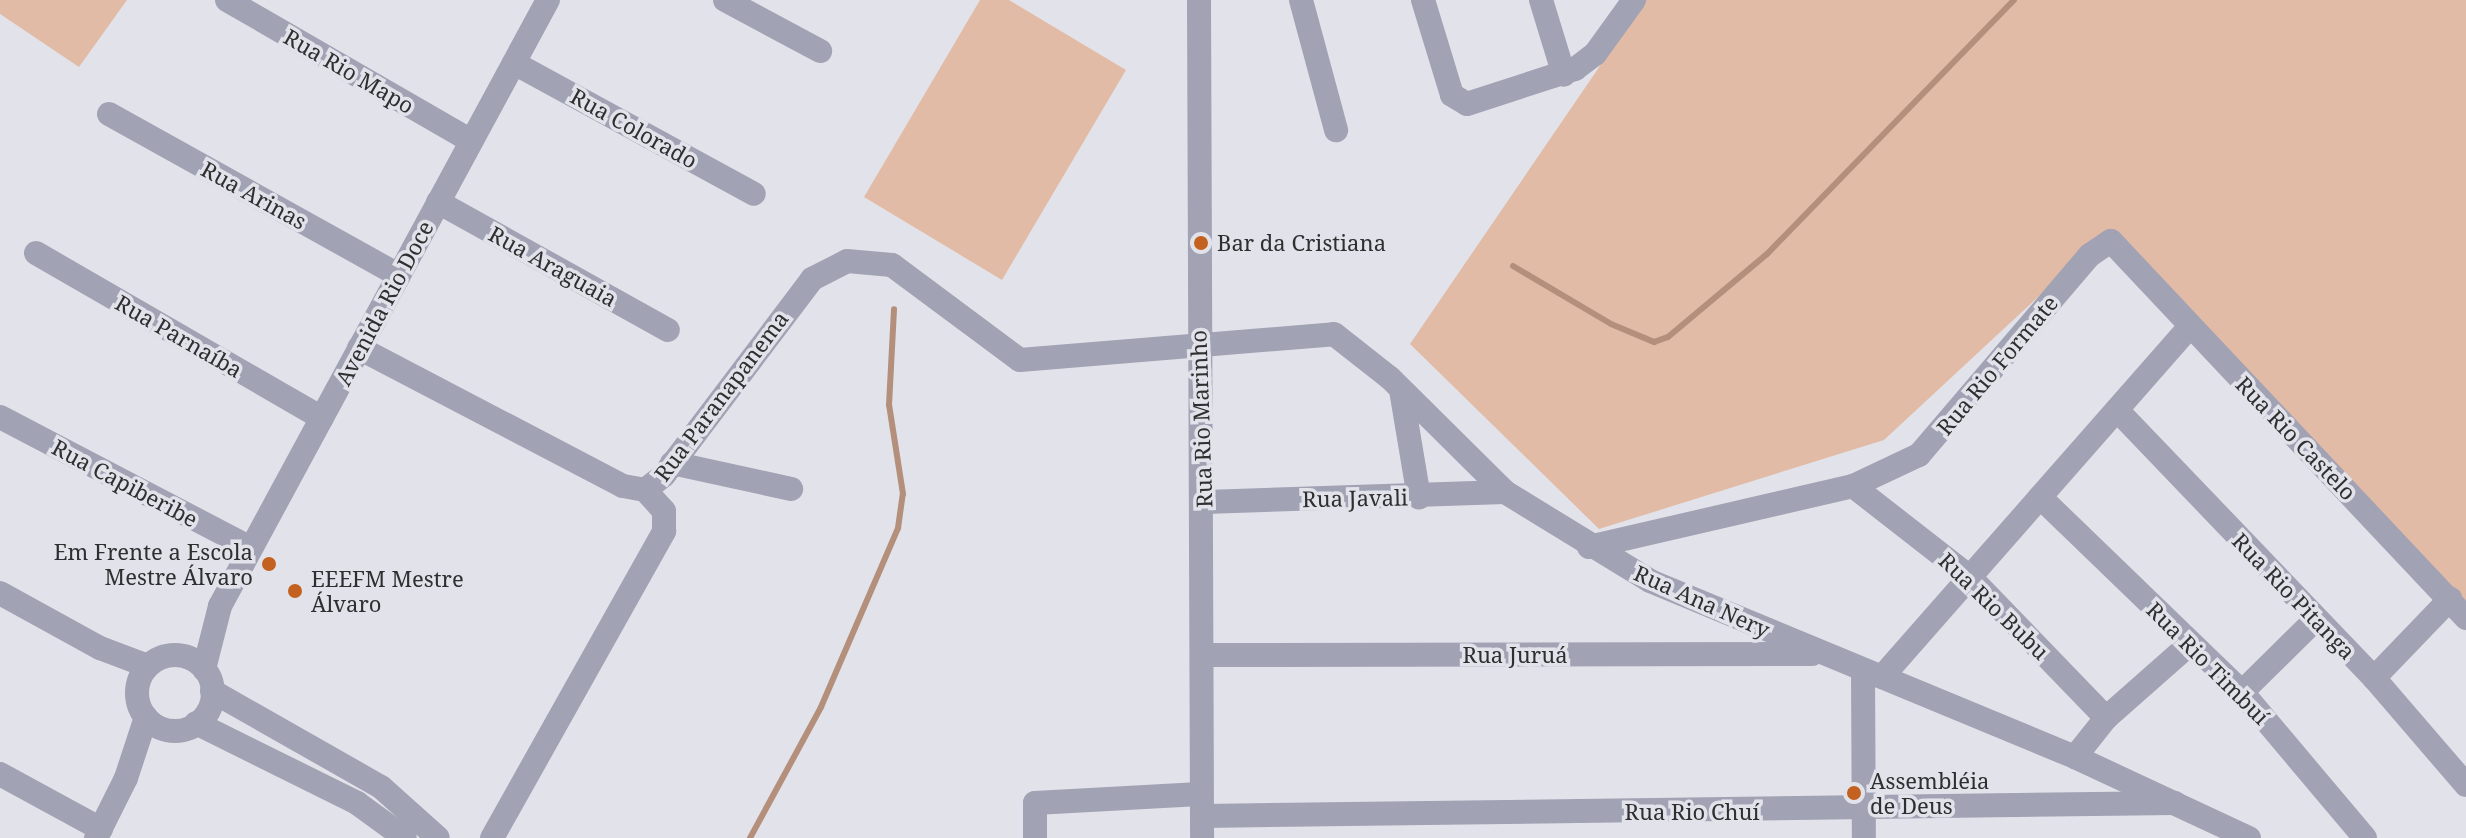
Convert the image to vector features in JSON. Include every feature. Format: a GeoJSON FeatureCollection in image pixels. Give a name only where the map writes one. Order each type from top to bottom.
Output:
{"type":"FeatureCollection","features":[{"type":"Feature","properties":{"kind":"street","name":"Rua Rio Mapo"},"geometry":{"type":"LineString","coordinates":[[227,0],[471,141]]}},
{"type":"Feature","properties":{"kind":"street","name":"Avenida Rio Doce"},"geometry":{"type":"LineString","coordinates":[[176,655],[220,606],[548,0]]}},
{"type":"Feature","properties":{"kind":"street"},"geometry":{"type":"LineString","coordinates":[[725,0],[820,51]]}},
{"type":"Feature","properties":{"kind":"street","name":"Rua Rio Marinho"},"geometry":{"type":"LineString","coordinates":[[1199,0],[1198,347],[1205,502],[1202,816]]}},
{"type":"Feature","properties":{"kind":"street"},"geometry":{"type":"LineString","coordinates":[[1301,0],[1336,130]]}},
{"type":"Feature","properties":{"kind":"street"},"geometry":{"type":"LineString","coordinates":[[1423,0],[1450,89],[1461,104],[1564,75],[1595,54],[1634,0]]}},
{"type":"Feature","properties":{"kind":"street"},"geometry":{"type":"LineString","coordinates":[[1541,0],[1564,75]]}},
{"type":"Feature","properties":{"kind":"street","name":"Rua Colorado"},"geometry":{"type":"LineString","coordinates":[[514,63],[754,194]]}},
{"type":"Feature","properties":{"kind":"street","name":"Rua Arinas"},"geometry":{"type":"LineString","coordinates":[[109,114],[398,275]]}},
{"type":"Feature","properties":{"kind":"street","name":"Rua Araguaia"},"geometry":{"type":"LineString","coordinates":[[438,202],[668,330]]}},
{"type":"Feature","properties":{"kind":"street","name":"Rua Rio Formate"},"geometry":{"type":"LineString","coordinates":[[1842,487],[1919,455],[2100,245],[2111,241],[2127,258]]}},
{"type":"Feature","properties":{"kind":"street","name":"Rua Parnaíba"},"geometry":{"type":"LineString","coordinates":[[36,253],[322,418]]}},
{"type":"Feature","properties":{"kind":"street","name":"Rua Rio Castelo"},"geometry":{"type":"LineString","coordinates":[[2127,258],[2466,618]]}},
{"type":"Feature","properties":{"kind":"street","name":"Rua Paranapanema"},"geometry":{"type":"LineString","coordinates":[[359,348],[623,486],[645,490],[672,463],[812,279],[833,264],[892,265],[1020,360]]}},
{"type":"Feature","properties":{"kind":"street"},"geometry":{"type":"LineString","coordinates":[[1864,838],[1872,674],[1970,577],[2190,327]]}},
{"type":"Feature","properties":{"kind":"street","name":"Rua Ana Nery"},"geometry":{"type":"LineString","coordinates":[[1020,360],[1198,347],[1325,332],[1341,337],[1401,390],[1505,492],[1589,547],[1650,581],[2075,757],[2181,803],[2249,838]]}},
{"type":"Feature","properties":{"kind":"street"},"geometry":{"type":"LineString","coordinates":[[1401,390],[1419,497]]}},
{"type":"Feature","properties":{"kind":"street","name":"Rua Rio Pitanga"},"geometry":{"type":"LineString","coordinates":[[2117,410],[2315,620],[2374,678],[2466,785]]}},
{"type":"Feature","properties":{"kind":"street","name":"Rua Capiberibe"},"geometry":{"type":"LineString","coordinates":[[0,417],[251,548]]}},
{"type":"Feature","properties":{"kind":"street"},"geometry":{"type":"LineString","coordinates":[[672,463],[791,489]]}},
{"type":"Feature","properties":{"kind":"street"},"geometry":{"type":"LineString","coordinates":[[1589,547],[1842,487]]}},
{"type":"Feature","properties":{"kind":"street","name":"Rua Rio Bubu"},"geometry":{"type":"LineString","coordinates":[[1842,487],[1970,577],[2106,718]]}},
{"type":"Feature","properties":{"kind":"street"},"geometry":{"type":"LineString","coordinates":[[492,838],[664,531],[664,511],[645,490]]}},
{"type":"Feature","properties":{"kind":"street","name":"Rua Javali"},"geometry":{"type":"LineString","coordinates":[[1205,502],[1505,492]]}},
{"type":"Feature","properties":{"kind":"street","name":"Rua Rio Timbuí"},"geometry":{"type":"LineString","coordinates":[[2040,497],[2242,692],[2365,838]]}},
{"type":"Feature","properties":{"kind":"street"},"geometry":{"type":"LineString","coordinates":[[0,593],[100,648],[148,666],[176,655],[208,680],[381,787],[438,838]]}},
{"type":"Feature","properties":{"kind":"street"},"geometry":{"type":"LineString","coordinates":[[2374,678],[2450,599]]}},
{"type":"Feature","properties":{"kind":"street","name":"Avenida Rio Doce"},"geometry":{"type":"LineString","coordinates":[[208,680],[220,606]]}},
{"type":"Feature","properties":{"kind":"street"},"geometry":{"type":"LineString","coordinates":[[2242,692],[2315,620]]}},
{"type":"Feature","properties":{"kind":"street"},"geometry":{"type":"LineString","coordinates":[[2075,757],[2106,718],[2191,643]]}},
{"type":"Feature","properties":{"kind":"street"},"geometry":{"type":"LineString","coordinates":[[100,648],[137,691],[155,723]]}},
{"type":"Feature","properties":{"kind":"street","name":"Rua Juruá"},"geometry":{"type":"LineString","coordinates":[[1203,655],[1827,654]]}},
{"type":"Feature","properties":{"kind":"street"},"geometry":{"type":"LineString","coordinates":[[137,691],[148,666]]}},
{"type":"Feature","properties":{"kind":"street"},"geometry":{"type":"LineString","coordinates":[[196,723],[208,680]]}},
{"type":"Feature","properties":{"kind":"street"},"geometry":{"type":"LineString","coordinates":[[155,723],[196,723],[357,803],[405,838]]}},
{"type":"Feature","properties":{"kind":"street"},"geometry":{"type":"LineString","coordinates":[[0,774],[98,833],[155,723]]}},
{"type":"Feature","properties":{"kind":"street","name":"Rua Rio Chuí"},"geometry":{"type":"LineString","coordinates":[[1035,838],[1035,803],[1202,816],[1864,811],[2181,803]]}},
{"type":"Feature","properties":{"kind":"shaded area"},"geometry":{"type":"Polygon","coordinates":[[[0,0],[127,0],[79,67],[0,14],[0,0]]]}},
{"type":"Feature","properties":{"kind":"shaded area"},"geometry":{"type":"Polygon","coordinates":[[[980,0],[1009,0],[1126,70],[1002,280],[864,197],[980,0]]]}},
{"type":"Feature","properties":{"kind":"shaded area"},"geometry":{"type":"Polygon","coordinates":[[[1645,0],[2466,0],[2466,609],[2109,231],[1884,440],[1599,529],[1410,344],[1645,0]]]}},
{"type":"Feature","properties":{"kind":"waterway"},"geometry":{"type":"LineString","coordinates":[[1513,266],[1611,324],[1654,342],[1668,337],[1767,254],[2014,0]]}},
{"type":"Feature","properties":{"kind":"waterway"},"geometry":{"type":"LineString","coordinates":[[750,838],[821,707],[898,528],[903,494],[889,405],[894,309]]}},
{"type":"Feature","properties":{"kind":"place","name":"Bar da Cristiana"},"geometry":{"type":"Point","coordinates":[1201,243]}},
{"type":"Feature","properties":{"kind":"place","name":"Em Frente a Escola Mestre Álvaro"},"geometry":{"type":"Point","coordinates":[269,564]}},
{"type":"Feature","properties":{"kind":"place","name":"EEEFM Mestre Álvaro"},"geometry":{"type":"Point","coordinates":[295,591]}},
{"type":"Feature","properties":{"kind":"place","name":"Assembléia de Deus"},"geometry":{"type":"Point","coordinates":[1854,793]}}]}
